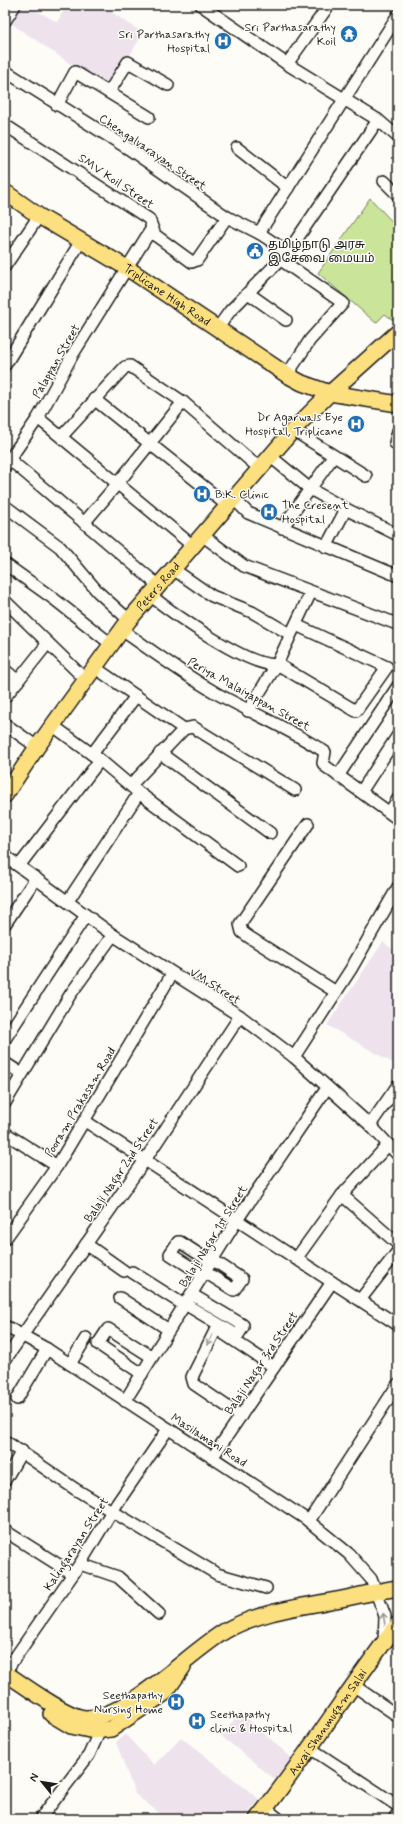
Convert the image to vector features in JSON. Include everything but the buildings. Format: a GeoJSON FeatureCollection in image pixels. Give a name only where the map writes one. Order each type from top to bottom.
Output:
{"type":"FeatureCollection","features":[{"type":"Feature","properties":{"kind":"main road","name":"Triplicane High Road"},"geometry":{"type":"LineString","coordinates":[[5,192],[39,216],[127,268],[287,375],[330,392],[398,404]]}},
{"type":"Feature","properties":{"kind":"main road","name":"Peters Road"},"geometry":{"type":"LineString","coordinates":[[5,795],[89,673],[154,591],[293,430],[330,392],[398,332]]}},
{"type":"Feature","properties":{"kind":"main road"},"geometry":{"type":"LineString","coordinates":[[5,1672],[48,1701],[71,1714],[85,1718],[106,1716],[125,1705],[226,1631],[256,1618],[292,1608],[372,1595],[398,1588]]}},
{"type":"Feature","properties":{"kind":"main road"},"geometry":{"type":"LineString","coordinates":[[372,1595],[398,1599]]}},
{"type":"Feature","properties":{"kind":"main road","name":"Avvai Shanmugam Salai"},"geometry":{"type":"LineString","coordinates":[[261,1814],[398,1624]]}},
{"type":"Feature","properties":{"kind":"main road"},"geometry":{"type":"LineString","coordinates":[[5,1680],[30,1700],[71,1726],[94,1731],[115,1727],[165,1693],[189,1658]]}},
{"type":"Feature","properties":{"kind":"street"},"geometry":{"type":"LineString","coordinates":[[5,21],[15,5]]}},
{"type":"Feature","properties":{"kind":"street"},"geometry":{"type":"LineString","coordinates":[[202,5],[287,64],[378,120],[398,137]]}},
{"type":"Feature","properties":{"kind":"street"},"geometry":{"type":"LineString","coordinates":[[287,64],[329,5]]}},
{"type":"Feature","properties":{"kind":"street"},"geometry":{"type":"LineString","coordinates":[[259,232],[398,14]]}},
{"type":"Feature","properties":{"kind":"street"},"geometry":{"type":"LineString","coordinates":[[109,92],[128,62],[168,85]]}},
{"type":"Feature","properties":{"kind":"street","name":"Chengalvarayan Street"},"geometry":{"type":"LineString","coordinates":[[5,72],[129,149],[227,217],[259,232],[288,252]]}},
{"type":"Feature","properties":{"kind":"street"},"geometry":{"type":"LineString","coordinates":[[57,105],[75,72],[149,117]]}},
{"type":"Feature","properties":{"kind":"street"},"geometry":{"type":"LineString","coordinates":[[217,329],[230,311],[288,252],[378,120]]}},
{"type":"Feature","properties":{"kind":"street","name":"SMV Koil Street"},"geometry":{"type":"LineString","coordinates":[[5,124],[149,219],[155,235],[195,262],[227,217]]}},
{"type":"Feature","properties":{"kind":"street"},"geometry":{"type":"LineString","coordinates":[[237,148],[288,188]]}},
{"type":"Feature","properties":{"kind":"street"},"geometry":{"type":"LineString","coordinates":[[384,181],[398,195]]}},
{"type":"Feature","properties":{"kind":"street"},"geometry":{"type":"LineString","coordinates":[[6,262],[39,216]]}},
{"type":"Feature","properties":{"kind":"street","name":"Palappan Street"},"geometry":{"type":"LineString","coordinates":[[6,461],[38,418],[73,354],[152,228]]}},
{"type":"Feature","properties":{"kind":"street"},"geometry":{"type":"LineString","coordinates":[[5,365],[80,241]]}},
{"type":"Feature","properties":{"kind":"street"},"geometry":{"type":"LineString","coordinates":[[281,260],[343,303],[310,340],[287,375]]}},
{"type":"Feature","properties":{"kind":"street"},"geometry":{"type":"LineString","coordinates":[[248,293],[286,320]]}},
{"type":"Feature","properties":{"kind":"street"},"geometry":{"type":"LineString","coordinates":[[62,436],[94,399],[127,366],[182,402],[259,468]]}},
{"type":"Feature","properties":{"kind":"street"},"geometry":{"type":"LineString","coordinates":[[94,399],[231,503],[248,513],[398,576]]}},
{"type":"Feature","properties":{"kind":"street"},"geometry":{"type":"LineString","coordinates":[[84,523],[118,483],[182,402]]}},
{"type":"Feature","properties":{"kind":"street"},"geometry":{"type":"LineString","coordinates":[[38,418],[118,483],[198,540],[244,566],[397,624]]}},
{"type":"Feature","properties":{"kind":"street"},"geometry":{"type":"LineString","coordinates":[[293,430],[333,457],[366,476]]}},
{"type":"Feature","properties":{"kind":"street"},"geometry":{"type":"LineString","coordinates":[[398,431],[395,443],[398,446]]}},
{"type":"Feature","properties":{"kind":"street"},"geometry":{"type":"LineString","coordinates":[[270,456],[310,489],[346,509],[398,534]]}},
{"type":"Feature","properties":{"kind":"street"},"geometry":{"type":"LineString","coordinates":[[282,528],[333,457]]}},
{"type":"Feature","properties":{"kind":"street"},"geometry":{"type":"LineString","coordinates":[[6,461],[84,523],[180,618],[220,643],[258,661],[273,665],[277,664],[356,711],[387,667],[212,596],[173,569]]}},
{"type":"Feature","properties":{"kind":"street","name":"Periya Malaiyappan Street"},"geometry":{"type":"LineString","coordinates":[[5,506],[60,547],[126,625],[168,663],[248,711],[304,738],[325,752],[324,765],[338,776]]}},
{"type":"Feature","properties":{"kind":"street"},"geometry":{"type":"LineString","coordinates":[[326,547],[346,509]]}},
{"type":"Feature","properties":{"kind":"street"},"geometry":{"type":"LineString","coordinates":[[5,564],[54,599],[111,644]]}},
{"type":"Feature","properties":{"kind":"street"},"geometry":{"type":"LineString","coordinates":[[248,711],[277,664],[311,592]]}},
{"type":"Feature","properties":{"kind":"street"},"geometry":{"type":"LineString","coordinates":[[5,601],[48,643],[89,673],[136,696],[184,729]]}},
{"type":"Feature","properties":{"kind":"street"},"geometry":{"type":"LineString","coordinates":[[5,697],[48,643]]}},
{"type":"Feature","properties":{"kind":"street"},"geometry":{"type":"LineString","coordinates":[[5,670],[18,681]]}},
{"type":"Feature","properties":{"kind":"street"},"geometry":{"type":"LineString","coordinates":[[398,686],[338,776],[394,816],[398,799]]}},
{"type":"Feature","properties":{"kind":"street"},"geometry":{"type":"LineString","coordinates":[[19,866],[96,757],[136,696]]}},
{"type":"Feature","properties":{"kind":"street"},"geometry":{"type":"LineString","coordinates":[[5,724],[37,747]]}},
{"type":"Feature","properties":{"kind":"street"},"geometry":{"type":"LineString","coordinates":[[52,725],[238,866]]}},
{"type":"Feature","properties":{"kind":"street"},"geometry":{"type":"LineString","coordinates":[[68,902],[135,789],[160,753],[184,729],[193,727],[295,790]]}},
{"type":"Feature","properties":{"kind":"street"},"geometry":{"type":"LineString","coordinates":[[361,792],[398,735]]}},
{"type":"Feature","properties":{"kind":"street"},"geometry":{"type":"LineString","coordinates":[[160,753],[270,833]]}},
{"type":"Feature","properties":{"kind":"street"},"geometry":{"type":"LineString","coordinates":[[308,824],[240,924],[242,932],[249,937],[336,992]]}},
{"type":"Feature","properties":{"kind":"street","name":"VM Street"},"geometry":{"type":"LineString","coordinates":[[5,856],[112,935],[240,1016],[294,1057],[370,1125],[398,1155]]}},
{"type":"Feature","properties":{"kind":"street"},"geometry":{"type":"LineString","coordinates":[[5,924],[36,878]]}},
{"type":"Feature","properties":{"kind":"street"},"geometry":{"type":"LineString","coordinates":[[294,1057],[351,970],[398,887]]}},
{"type":"Feature","properties":{"kind":"street"},"geometry":{"type":"LineString","coordinates":[[5,1039],[86,915]]}},
{"type":"Feature","properties":{"kind":"street"},"geometry":{"type":"LineString","coordinates":[[5,1103],[70,995],[112,935]]}},
{"type":"Feature","properties":{"kind":"street","name":"Pooram Prakasam Road"},"geometry":{"type":"LineString","coordinates":[[5,1239],[57,1166],[172,974]]}},
{"type":"Feature","properties":{"kind":"street","name":"Balaji Nagar 2nd Street"},"geometry":{"type":"LineString","coordinates":[[5,1360],[145,1160],[240,1016]]}},
{"type":"Feature","properties":{"kind":"street"},"geometry":{"type":"LineString","coordinates":[[5,1063],[22,1074]]}},
{"type":"Feature","properties":{"kind":"street"},"geometry":{"type":"LineString","coordinates":[[370,1125],[398,1085]]}},
{"type":"Feature","properties":{"kind":"street","name":"Balaji Nagar 1st Street"},"geometry":{"type":"LineString","coordinates":[[125,1401],[237,1220],[327,1088]]}},
{"type":"Feature","properties":{"kind":"street"},"geometry":{"type":"LineString","coordinates":[[85,1121],[398,1325]]}},
{"type":"Feature","properties":{"kind":"street"},"geometry":{"type":"LineString","coordinates":[[5,1133],[57,1166]]}},
{"type":"Feature","properties":{"kind":"street"},"geometry":{"type":"LineString","coordinates":[[296,1259],[342,1195],[388,1145]]}},
{"type":"Feature","properties":{"kind":"street"},"geometry":{"type":"LineString","coordinates":[[342,1195],[398,1244]]}},
{"type":"Feature","properties":{"kind":"street"},"geometry":{"type":"LineString","coordinates":[[86,1244],[128,1271],[238,1335],[243,1325],[191,1294]]}},
{"type":"Feature","properties":{"kind":"street"},"geometry":{"type":"LineString","coordinates":[[360,1300],[398,1251]]}},
{"type":"Feature","properties":{"kind":"street"},"geometry":{"type":"LineString","coordinates":[[168,1258],[245,1274]]}},
{"type":"Feature","properties":{"kind":"street","name":"Balaji Nagar 3rd Street"},"geometry":{"type":"LineString","coordinates":[[212,1458],[332,1282]]}},
{"type":"Feature","properties":{"kind":"street"},"geometry":{"type":"LineString","coordinates":[[120,1298],[169,1330]]}},
{"type":"Feature","properties":{"kind":"street","name":"Masilamani Road"},"geometry":{"type":"LineString","coordinates":[[5,1326],[47,1349],[309,1522],[349,1554],[371,1579],[372,1595],[385,1616],[384,1642]]}},
{"type":"Feature","properties":{"kind":"street"},"geometry":{"type":"LineString","coordinates":[[142,1374],[98,1346],[101,1339],[107,1330],[110,1330],[152,1357]]}},
{"type":"Feature","properties":{"kind":"street"},"geometry":{"type":"LineString","coordinates":[[241,1416],[194,1384],[192,1381],[215,1331],[218,1330],[274,1367]]}},
{"type":"Feature","properties":{"kind":"street"},"geometry":{"type":"LineString","coordinates":[[70,1364],[86,1338]]}},
{"type":"Feature","properties":{"kind":"street"},"geometry":{"type":"LineString","coordinates":[[17,1399],[47,1349]]}},
{"type":"Feature","properties":{"kind":"street"},"geometry":{"type":"LineString","coordinates":[[309,1522],[398,1384]]}},
{"type":"Feature","properties":{"kind":"street","name":"Kalingarayan Street"},"geometry":{"type":"LineString","coordinates":[[5,1672],[80,1564],[112,1511],[168,1429]]}},
{"type":"Feature","properties":{"kind":"street"},"geometry":{"type":"LineString","coordinates":[[5,1441],[22,1451],[75,1489],[217,1574],[266,1588]]}},
{"type":"Feature","properties":{"kind":"street"},"geometry":{"type":"LineString","coordinates":[[5,1480],[22,1451]]}},
{"type":"Feature","properties":{"kind":"street"},"geometry":{"type":"LineString","coordinates":[[5,1531],[73,1574]]}},
{"type":"Feature","properties":{"kind":"street"},"geometry":{"type":"LineString","coordinates":[[80,1564],[118,1578],[159,1614]]}},
{"type":"Feature","properties":{"kind":"street"},"geometry":{"type":"LineString","coordinates":[[353,1685],[398,1716]]}},
{"type":"Feature","properties":{"kind":"street"},"geometry":{"type":"LineString","coordinates":[[40,1819],[89,1755],[100,1730]]}},
{"type":"Feature","properties":{"kind":"street"},"geometry":{"type":"LineString","coordinates":[[310,1748],[398,1806]]}},
{"type":"Feature","properties":{"kind":"street"},"geometry":{"type":"LineString","coordinates":[[394,1819],[398,1813]]}},
{"type":"Feature","properties":{"kind":"street"},"geometry":{"type":"LineString","coordinates":[[261,1814],[279,1819]]}},
{"type":"Feature","properties":{"kind":"shaded area"},"geometry":{"type":"Polygon","coordinates":[[[23,5],[26,5],[57,22],[67,5],[101,5],[143,33],[109,90],[12,24],[23,5]]]}},
{"type":"Feature","properties":{"kind":"shaded area"},"geometry":{"type":"Polygon","coordinates":[[[383,942],[398,953],[398,1066],[327,1025],[383,942]]]}},
{"type":"Feature","properties":{"kind":"shaded area"},"geometry":{"type":"Polygon","coordinates":[[[5,1058],[23,1070],[5,1104],[5,1058]]]}},
{"type":"Feature","properties":{"kind":"shaded area"},"geometry":{"type":"Polygon","coordinates":[[[240,1712],[293,1759],[276,1780],[221,1736],[240,1712]]]}},
{"type":"Feature","properties":{"kind":"shaded area"},"geometry":{"type":"Polygon","coordinates":[[[125,1734],[154,1765],[181,1737],[259,1799],[243,1819],[167,1819],[135,1794],[116,1742],[125,1734]]]}},
{"type":"Feature","properties":{"kind":"green space"},"geometry":{"type":"Polygon","coordinates":[[[370,198],[398,228],[398,316],[393,320],[385,314],[376,323],[318,273],[370,198]]]}},
{"type":"Feature","properties":{"kind":"place","name":"Sri Parthasarathy Koil"},"geometry":{"type":"Point","coordinates":[349,34]}},
{"type":"Feature","properties":{"kind":"place","name":"Sri Parthasarathy Hospital"},"geometry":{"type":"Point","coordinates":[223,41]}},
{"type":"Feature","properties":{"kind":"place","name":"தமிழ்நாடு அரசு இசேவை மையம்"},"geometry":{"type":"Point","coordinates":[255,251]}},
{"type":"Feature","properties":{"kind":"place","name":"Dr Agarwals Eye Hospital, Triplicane"},"geometry":{"type":"Point","coordinates":[356,424]}},
{"type":"Feature","properties":{"kind":"place","name":"B.K. Clinic"},"geometry":{"type":"Point","coordinates":[202,494]}},
{"type":"Feature","properties":{"kind":"place","name":"The Cresent Hospital"},"geometry":{"type":"Point","coordinates":[269,512]}},
{"type":"Feature","properties":{"kind":"place","name":"Seethapathy Nursing Home"},"geometry":{"type":"Point","coordinates":[176,1702]}},
{"type":"Feature","properties":{"kind":"place","name":"Seethapathy clinic & Hospital"},"geometry":{"type":"Point","coordinates":[197,1721]}}]}
